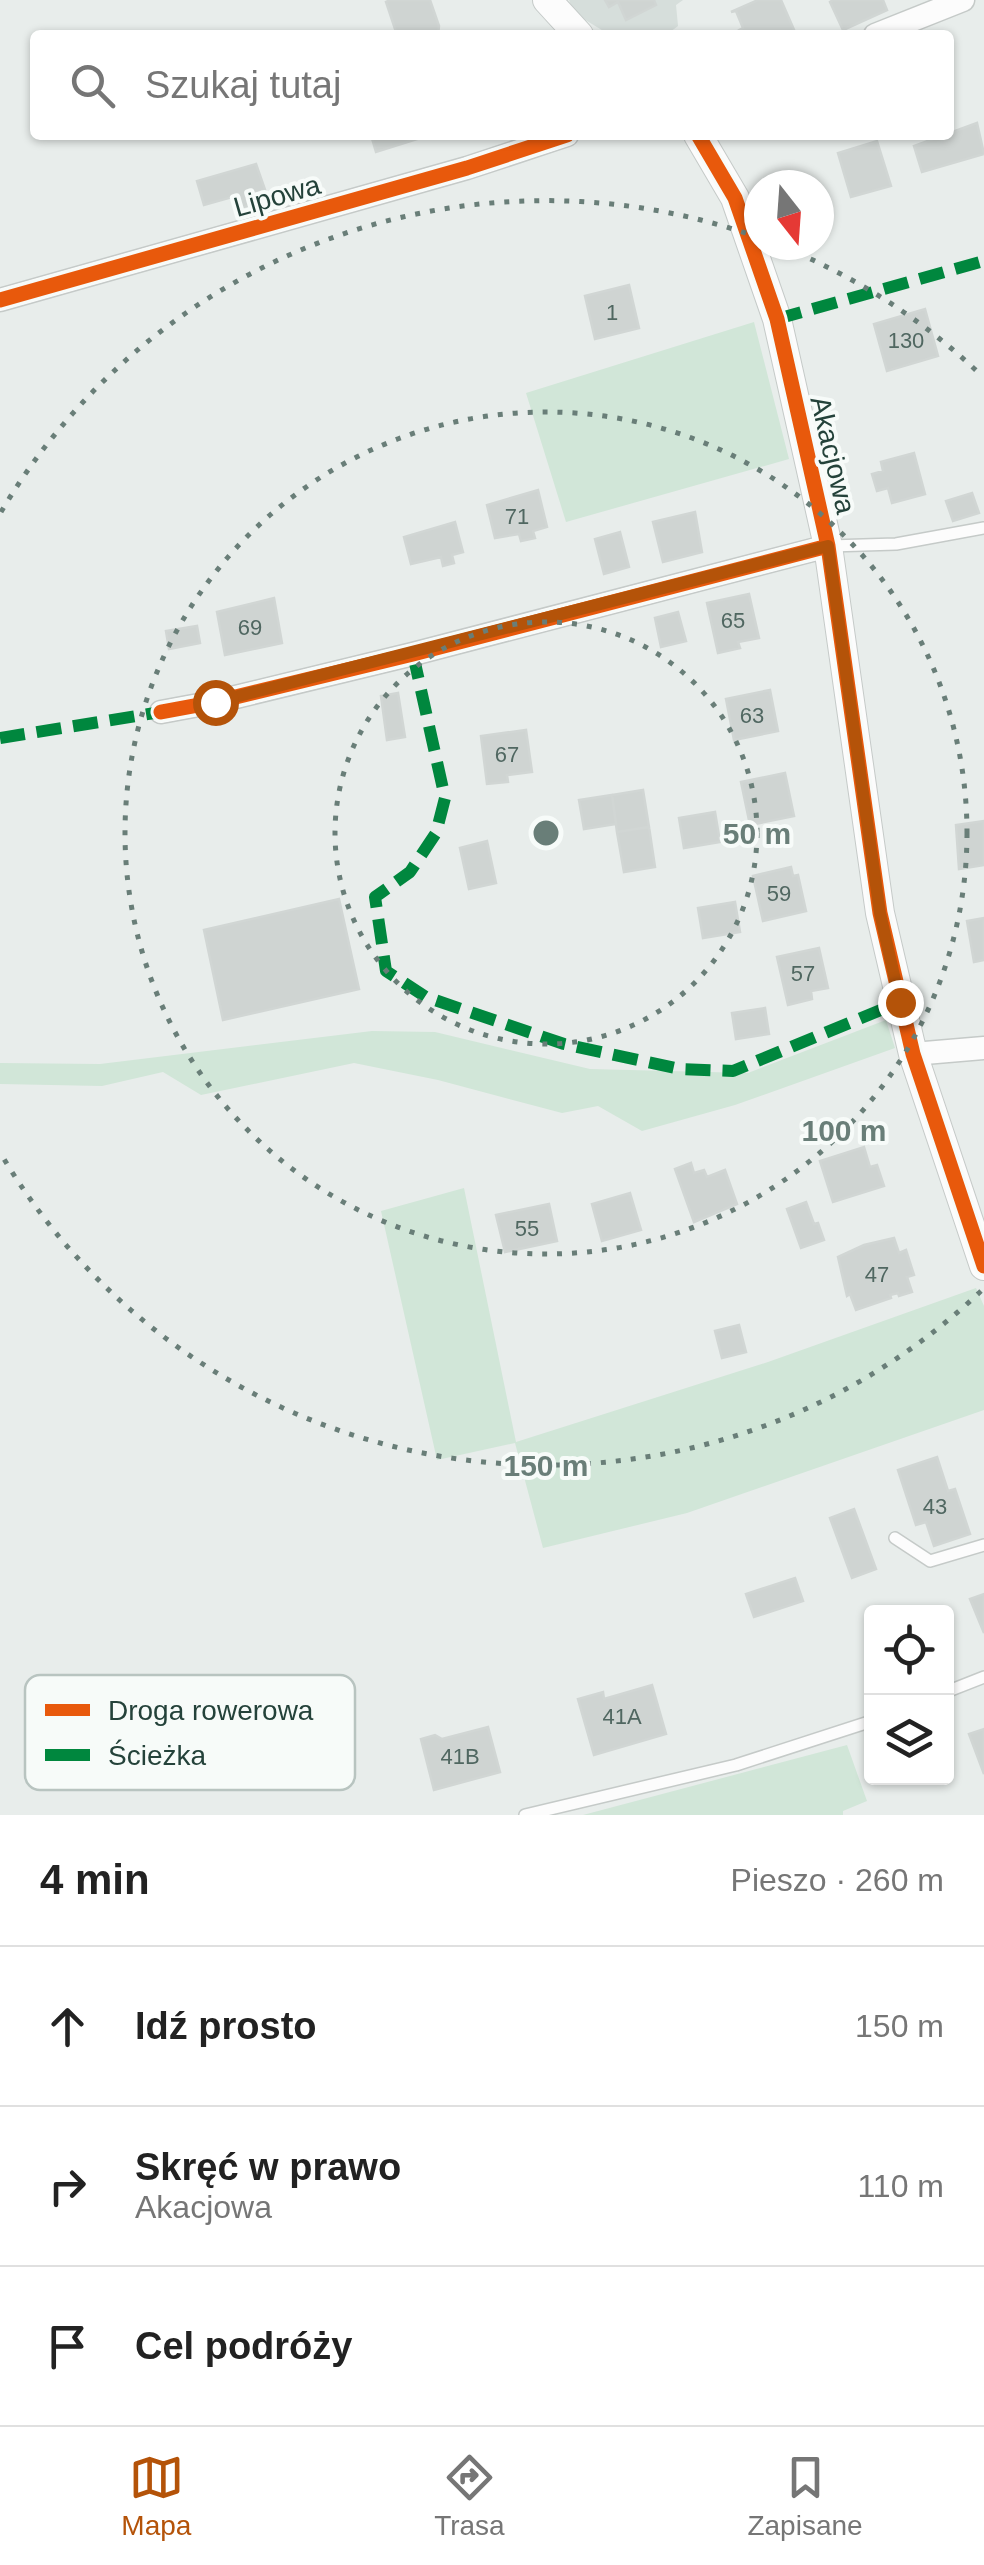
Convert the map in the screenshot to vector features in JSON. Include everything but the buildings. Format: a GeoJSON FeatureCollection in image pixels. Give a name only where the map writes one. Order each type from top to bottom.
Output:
{"type":"FeatureCollection","features":[{"type":"Feature","properties":{"kind":"street"},"geometry":{"type":"LineString","coordinates":[[547,0],[574,30]]}},
{"type":"Feature","properties":{"kind":"street"},"geometry":{"type":"LineString","coordinates":[[887,30],[964,0]]}},
{"type":"Feature","properties":{"kind":"street","name":"Lipowa"},"geometry":{"type":"LineString","coordinates":[[0,300],[467,168],[552,140]]}},
{"type":"Feature","properties":{"kind":"street","name":"Akacjowa"},"geometry":{"type":"LineString","coordinates":[[701,140],[736,198],[777,318],[828,546],[880,913],[912,1054],[984,1266]]}},
{"type":"Feature","properties":{"kind":"street"},"geometry":{"type":"LineString","coordinates":[[161,712],[395,658],[828,546]]}},
{"type":"Feature","properties":{"kind":"street"},"geometry":{"type":"LineString","coordinates":[[912,1054],[984,1048]]}},
{"type":"Feature","properties":{"kind":"lane"},"geometry":{"type":"LineString","coordinates":[[828,546],[896,544],[984,528]]}},
{"type":"Feature","properties":{"kind":"lane"},"geometry":{"type":"LineString","coordinates":[[895,1538],[930,1561],[984,1544]]}},
{"type":"Feature","properties":{"kind":"lane"},"geometry":{"type":"LineString","coordinates":[[954,1689],[984,1677]]}},
{"type":"Feature","properties":{"kind":"lane"},"geometry":{"type":"LineString","coordinates":[[526,1815],[736,1765],[864,1723]]}},
{"type":"Feature","properties":{"kind":"shaded area"},"geometry":{"type":"Polygon","coordinates":[[[569,0],[683,0],[676,5],[678,26],[673,30],[602,30],[574,13],[569,0]]]}},
{"type":"Feature","properties":{"kind":"green space"},"geometry":{"type":"Polygon","coordinates":[[[754,322],[789,459],[566,522],[526,393],[754,322]]]}},
{"type":"Feature","properties":{"kind":"green space"},"geometry":{"type":"Polygon","coordinates":[[[886,1020],[895,1048],[735,1105],[642,1131],[598,1106],[562,1113],[438,1080],[354,1063],[201,1095],[163,1072],[102,1086],[0,1084],[0,1063],[100,1064],[372,1031],[435,1032],[590,1069],[748,1073],[886,1020]]]}},
{"type":"Feature","properties":{"kind":"green space"},"geometry":{"type":"Polygon","coordinates":[[[464,1188],[516,1442],[768,1362],[976,1288],[984,1306],[984,1410],[687,1513],[543,1548],[515,1443],[437,1460],[381,1211],[464,1188]]]}},
{"type":"Feature","properties":{"kind":"green space"},"geometry":{"type":"Polygon","coordinates":[[[847,1745],[867,1801],[843,1811],[843,1815],[583,1815],[847,1745]]]}},
{"type":"Feature","properties":{"kind":"marked path"},"geometry":{"type":"LineString","coordinates":[[777,319],[984,261]]}},
{"type":"Feature","properties":{"kind":"marked path"},"geometry":{"type":"LineString","coordinates":[[413,654],[445,798],[436,833],[410,872],[375,897],[386,971],[426,997],[564,1044],[680,1069],[733,1071],[900,1002]]}},
{"type":"Feature","properties":{"kind":"marked path"},"geometry":{"type":"LineString","coordinates":[[0,738],[161,712]]}},
{"type":"Feature","properties":{"kind":"cycle path"},"geometry":{"type":"LineString","coordinates":[[0,300],[467,168],[552,140]]}},
{"type":"Feature","properties":{"kind":"cycle path"},"geometry":{"type":"LineString","coordinates":[[701,140],[735,198],[777,319],[828,546],[880,913],[913,1054],[984,1266]]}},
{"type":"Feature","properties":{"kind":"cycle path"},"geometry":{"type":"LineString","coordinates":[[161,712],[413,654],[828,546]]}},
{"type":"Feature","properties":{"kind":"route"},"geometry":{"type":"LineString","coordinates":[[215,702],[828,546],[880,913],[900,1002]]}}]}
